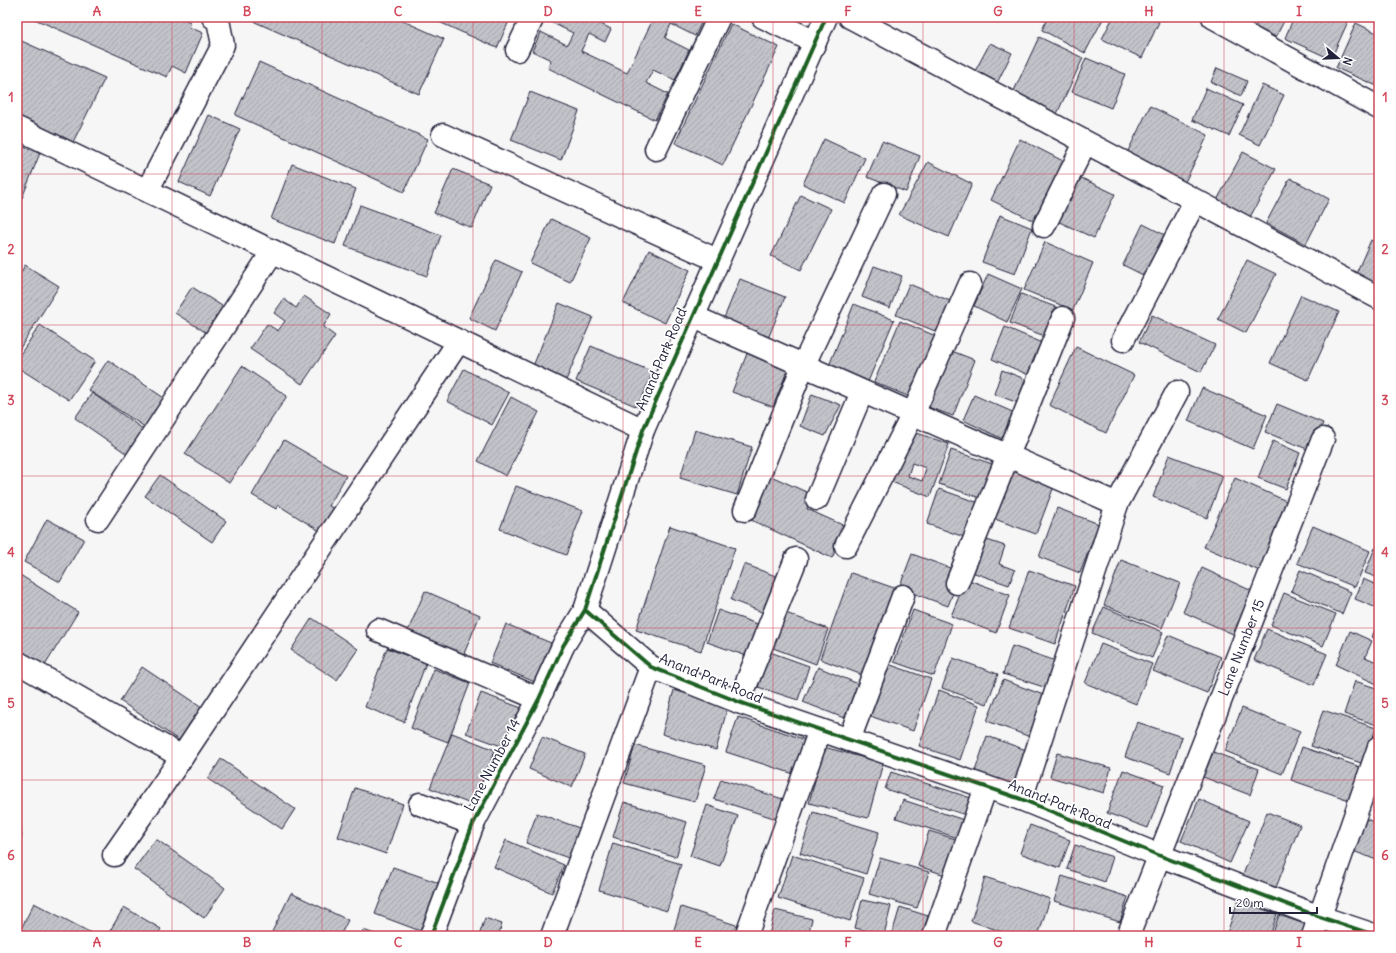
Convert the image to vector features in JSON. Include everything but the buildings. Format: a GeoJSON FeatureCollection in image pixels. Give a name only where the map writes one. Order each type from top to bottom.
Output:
{"type":"FeatureCollection","features":[{"type":"Feature","properties":{"kind":"street"},"geometry":{"type":"LineString","coordinates":[[147,191],[223,45],[218,20],[214,17]]}},
{"type":"Feature","properties":{"kind":"street"},"geometry":{"type":"LineString","coordinates":[[517,50],[533,17]]}},
{"type":"Feature","properties":{"kind":"street"},"geometry":{"type":"LineString","coordinates":[[656,148],[719,17]]}},
{"type":"Feature","properties":{"kind":"street"},"geometry":{"type":"LineString","coordinates":[[763,17],[815,42]]}},
{"type":"Feature","properties":{"kind":"street","name":"Anand Park Road"},"geometry":{"type":"LineString","coordinates":[[826,17],[692,316],[643,430],[585,610],[651,667],[739,702],[1022,799],[1158,855],[1317,927],[1377,936]]}},
{"type":"Feature","properties":{"kind":"street"},"geometry":{"type":"LineString","coordinates":[[850,17],[1379,298]]}},
{"type":"Feature","properties":{"kind":"street"},"geometry":{"type":"LineString","coordinates":[[1213,17],[1379,108]]}},
{"type":"Feature","properties":{"kind":"street"},"geometry":{"type":"LineString","coordinates":[[17,128],[643,430]]}},
{"type":"Feature","properties":{"kind":"street"},"geometry":{"type":"LineString","coordinates":[[442,135],[717,260]]}},
{"type":"Feature","properties":{"kind":"street"},"geometry":{"type":"LineString","coordinates":[[1044,226],[1085,143]]}},
{"type":"Feature","properties":{"kind":"street"},"geometry":{"type":"LineString","coordinates":[[745,510],[803,366],[884,194]]}},
{"type":"Feature","properties":{"kind":"street"},"geometry":{"type":"LineString","coordinates":[[1123,340],[1196,201]]}},
{"type":"Feature","properties":{"kind":"street"},"geometry":{"type":"LineString","coordinates":[[98,519],[272,251]]}},
{"type":"Feature","properties":{"kind":"street"},"geometry":{"type":"LineString","coordinates":[[846,546],[913,414],[970,284]]}},
{"type":"Feature","properties":{"kind":"street"},"geometry":{"type":"LineString","coordinates":[[692,316],[1117,504]]}},
{"type":"Feature","properties":{"kind":"street"},"geometry":{"type":"LineString","coordinates":[[957,583],[1064,318]]}},
{"type":"Feature","properties":{"kind":"street"},"geometry":{"type":"LineString","coordinates":[[114,855],[182,758],[459,341]]}},
{"type":"Feature","properties":{"kind":"street"},"geometry":{"type":"LineString","coordinates":[[817,499],[862,392]]}},
{"type":"Feature","properties":{"kind":"street"},"geometry":{"type":"LineString","coordinates":[[1022,799],[1117,504],[1176,392]]}},
{"type":"Feature","properties":{"kind":"street","name":"Lane Number 15"},"geometry":{"type":"LineString","coordinates":[[1128,936],[1158,855],[1323,439]]}},
{"type":"Feature","properties":{"kind":"street"},"geometry":{"type":"LineString","coordinates":[[739,702],[796,559]]}},
{"type":"Feature","properties":{"kind":"street"},"geometry":{"type":"LineString","coordinates":[[849,740],[903,596]]}},
{"type":"Feature","properties":{"kind":"street","name":"Lane Number 14"},"geometry":{"type":"LineString","coordinates":[[431,936],[473,824],[539,699],[563,646],[585,610]]}},
{"type":"Feature","properties":{"kind":"street"},"geometry":{"type":"LineString","coordinates":[[378,630],[539,699]]}},
{"type":"Feature","properties":{"kind":"street"},"geometry":{"type":"LineString","coordinates":[[17,662],[182,758]]}},
{"type":"Feature","properties":{"kind":"street"},"geometry":{"type":"LineString","coordinates":[[552,936],[651,667]]}},
{"type":"Feature","properties":{"kind":"street"},"geometry":{"type":"LineString","coordinates":[[746,936],[820,730]]}},
{"type":"Feature","properties":{"kind":"street"},"geometry":{"type":"LineString","coordinates":[[1317,927],[1379,747]]}},
{"type":"Feature","properties":{"kind":"street"},"geometry":{"type":"LineString","coordinates":[[934,936],[986,787]]}},
{"type":"Feature","properties":{"kind":"street"},"geometry":{"type":"LineString","coordinates":[[420,804],[473,824]]}},
{"type":"Feature","properties":{"kind":"cycle path"},"geometry":{"type":"LineString","coordinates":[[431,936],[473,824],[539,699],[563,646],[585,610],[643,430],[826,17]]}},
{"type":"Feature","properties":{"kind":"cycle path"},"geometry":{"type":"LineString","coordinates":[[585,610],[651,667],[739,702],[1021,799],[1158,855],[1320,917],[1377,936]]}}]}
